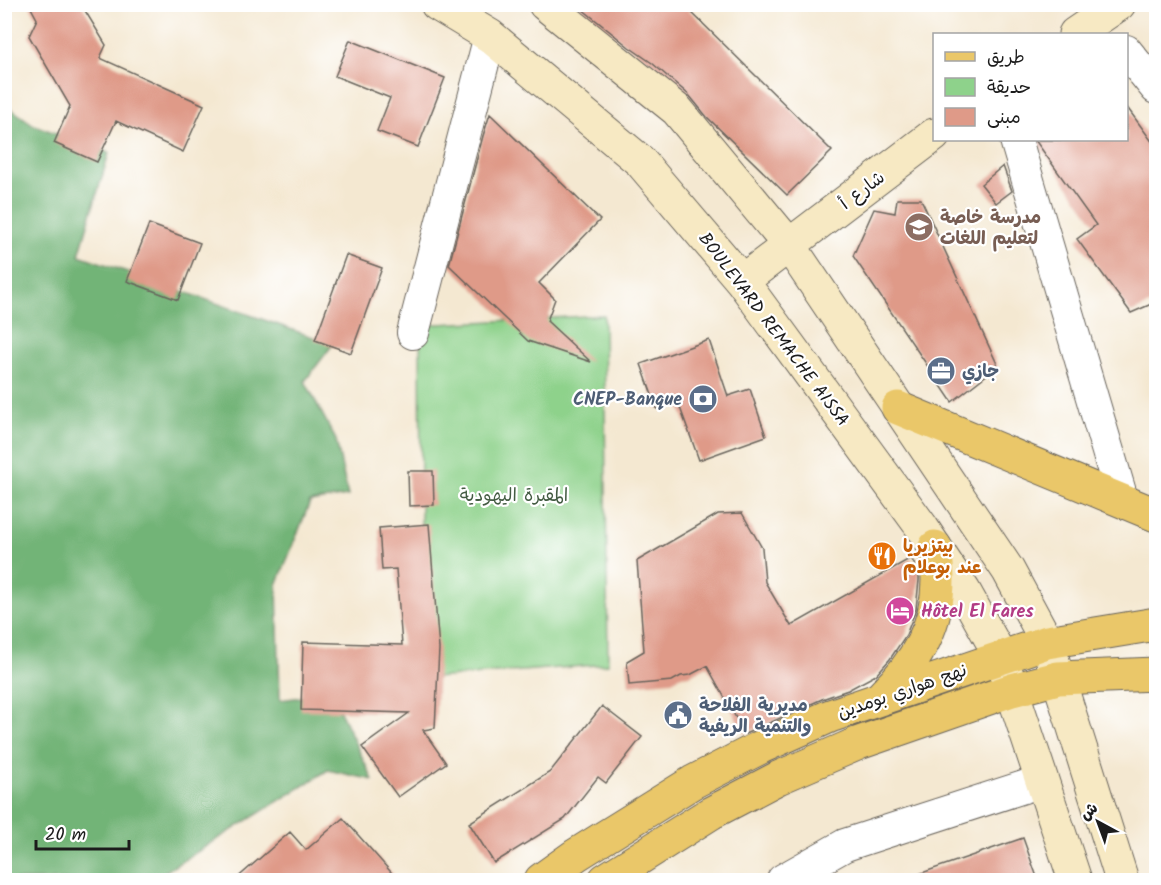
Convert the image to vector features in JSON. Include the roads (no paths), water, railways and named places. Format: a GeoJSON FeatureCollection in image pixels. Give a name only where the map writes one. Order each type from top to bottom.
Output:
{"type":"FeatureCollection","features":[{"type":"Feature","properties":{"kind":"main road","name":"BOULEVARD REMACHE AISSA"},"geometry":{"type":"LineString","coordinates":[[437,4],[490,36],[640,160],[742,281],[935,547],[964,591],[1001,657],[1075,880]]}},
{"type":"Feature","properties":{"kind":"main road"},"geometry":{"type":"LineString","coordinates":[[545,4],[677,110],[789,245],[1008,570],[1047,642],[1122,880]]}},
{"type":"Feature","properties":{"kind":"main road","name":"شارع أ"},"geometry":{"type":"LineString","coordinates":[[742,281],[933,136]]}},
{"type":"Feature","properties":{"kind":"main road"},"geometry":{"type":"LineString","coordinates":[[898,408],[1156,515]]}},
{"type":"Feature","properties":{"kind":"main road"},"geometry":{"type":"LineString","coordinates":[[879,699],[903,675],[922,646],[934,614],[938,580],[935,547]]}},
{"type":"Feature","properties":{"kind":"main road","name":"نهج هواري بومدين"},"geometry":{"type":"LineString","coordinates":[[541,880],[576,855],[693,782],[761,747],[830,716],[1047,642],[1156,624]]}},
{"type":"Feature","properties":{"kind":"main road","name":"نهج هواري بومدين"},"geometry":{"type":"LineString","coordinates":[[605,880],[711,813],[778,777],[859,743],[1012,690],[1058,678],[1156,674]]}},
{"type":"Feature","properties":{"kind":"street"},"geometry":{"type":"LineString","coordinates":[[413,333],[490,36]]}},
{"type":"Feature","properties":{"kind":"street"},"geometry":{"type":"LineString","coordinates":[[1128,53],[1156,88]]}},
{"type":"Feature","properties":{"kind":"street"},"geometry":{"type":"LineString","coordinates":[[1016,141],[1122,499]]}},
{"type":"Feature","properties":{"kind":"street"},"geometry":{"type":"LineString","coordinates":[[783,880],[846,845],[1042,781]]}},
{"type":"Feature","properties":{"kind":"place","name":"مدرسة خاصة لتعليم اللغات"},"geometry":{"type":"Point","coordinates":[919,227]}},
{"type":"Feature","properties":{"kind":"place","name":"جازي"},"geometry":{"type":"Point","coordinates":[941,371]}},
{"type":"Feature","properties":{"kind":"place","name":"CNEP-Banque"},"geometry":{"type":"Point","coordinates":[703,399]}},
{"type":"Feature","properties":{"kind":"place","name":"بيتزيريا عند بوعلام"},"geometry":{"type":"Point","coordinates":[882,556]}},
{"type":"Feature","properties":{"kind":"place","name":"Hôtel El Fares"},"geometry":{"type":"Point","coordinates":[900,611]}},
{"type":"Feature","properties":{"kind":"place","name":"مديرية الفلاحة والتنمية الريفية"},"geometry":{"type":"Point","coordinates":[678,715]}},
{"type":"Feature","properties":{"kind":"park label","name":"المقبرة اليهودية"},"geometry":{"type":"Point","coordinates":[514,495]}}]}
